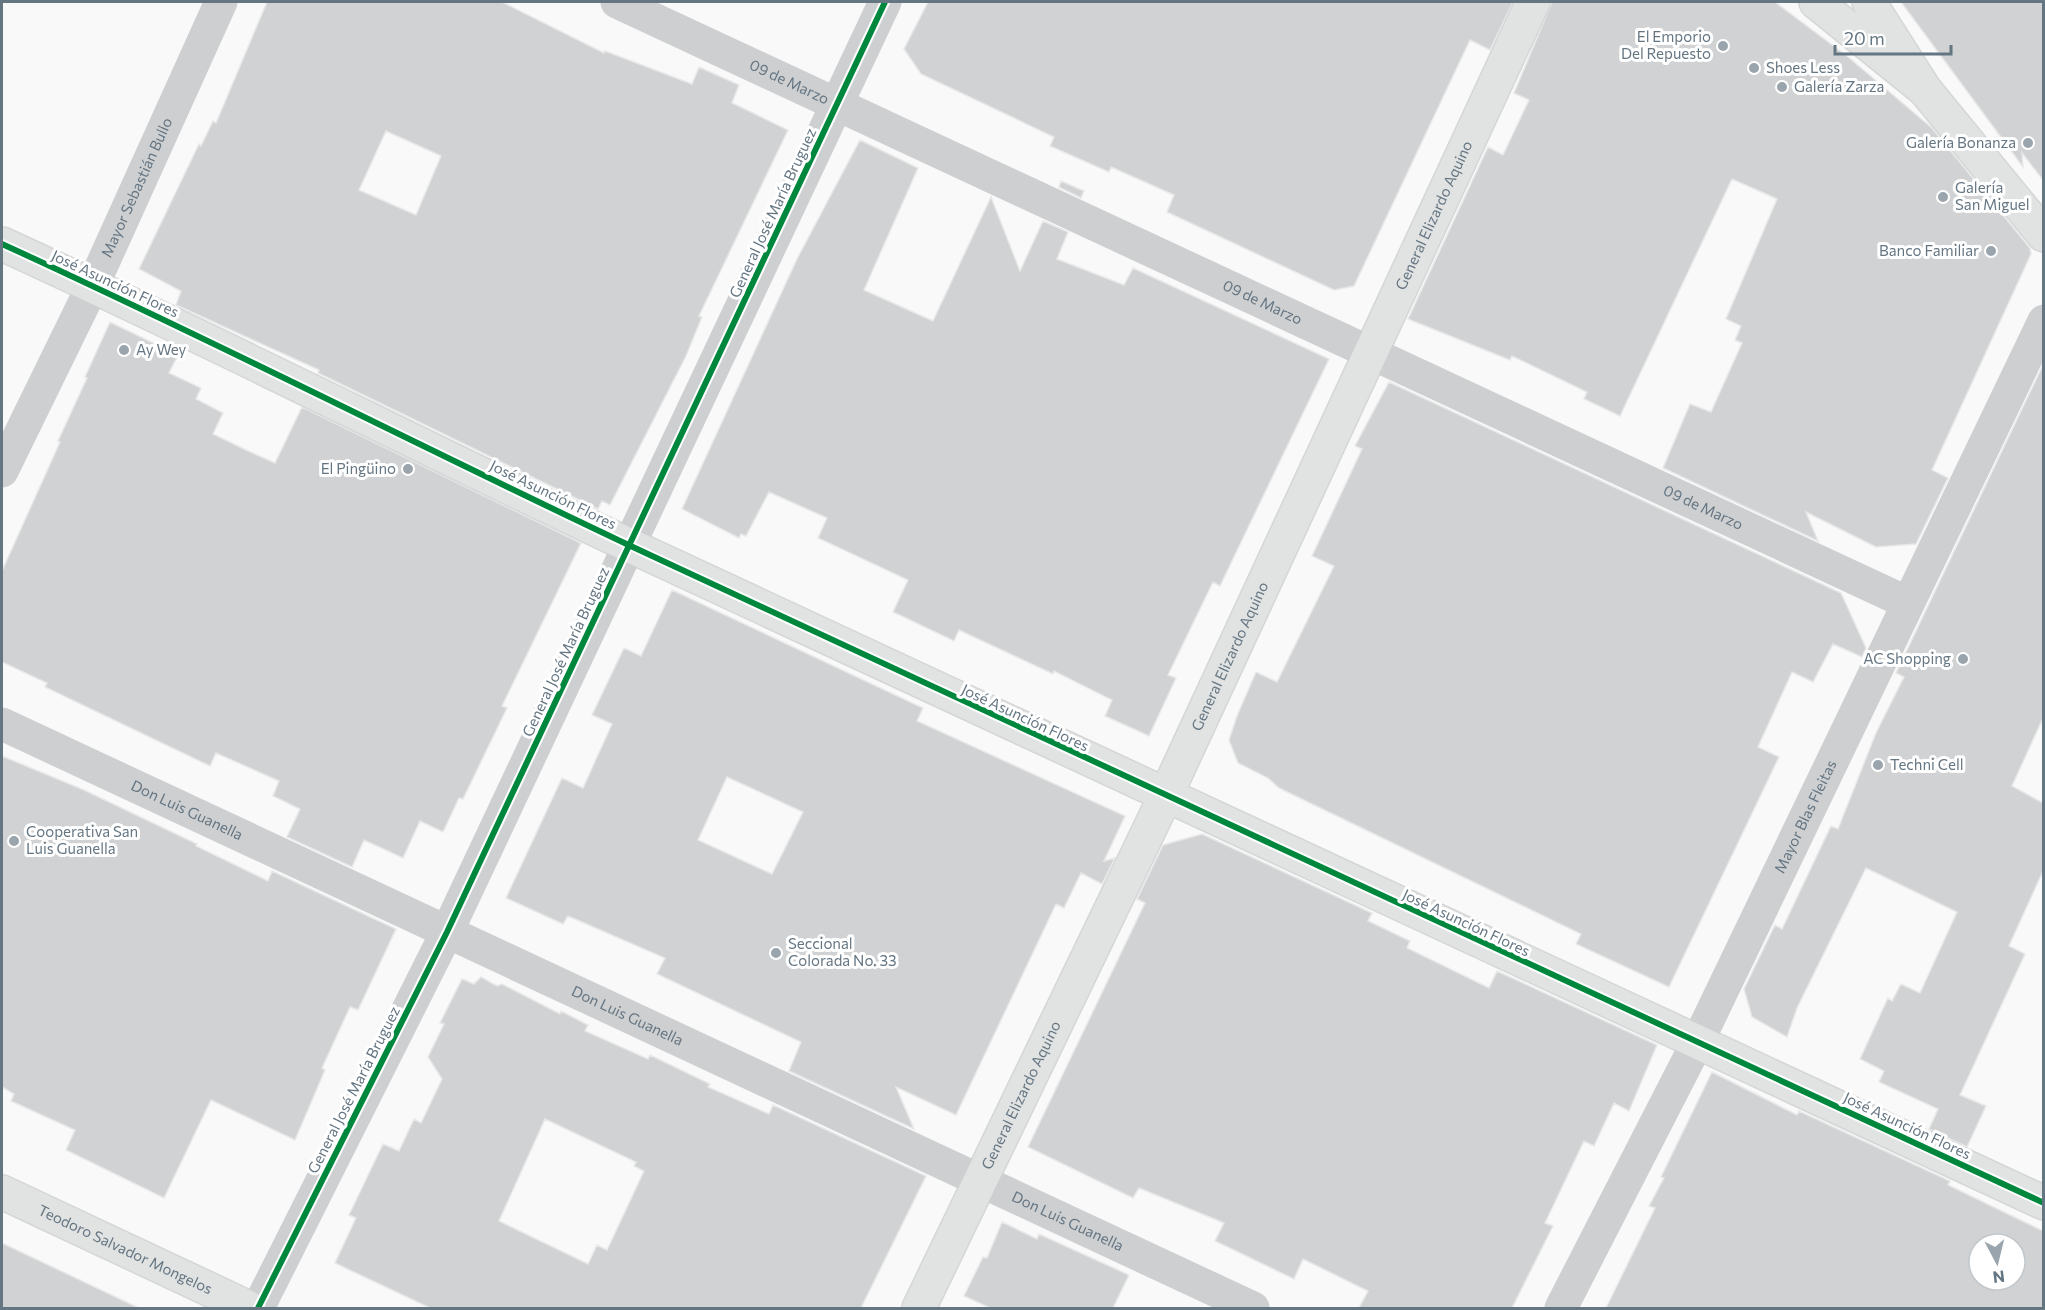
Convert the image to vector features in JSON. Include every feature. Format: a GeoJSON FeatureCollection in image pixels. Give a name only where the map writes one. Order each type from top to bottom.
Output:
{"type":"FeatureCollection","features":[{"type":"Feature","properties":{"kind":"main road","name":"General Elizardo Aquino"},"geometry":{"type":"LineString","coordinates":[[919,1308],[1165,797],[1533,2]]}},
{"type":"Feature","properties":{"kind":"main road"},"geometry":{"type":"LineString","coordinates":[[1816,2],[1925,90]]}},
{"type":"Feature","properties":{"kind":"main road"},"geometry":{"type":"LineString","coordinates":[[1869,2],[1925,90],[2043,235]]}},
{"type":"Feature","properties":{"kind":"main road","name":"José Asunción Flores"},"geometry":{"type":"LineString","coordinates":[[2,244],[93,285],[629,546],[2043,1203]]}},
{"type":"Feature","properties":{"kind":"main road","name":"Teodoro Salvador Mongelos"},"geometry":{"type":"LineString","coordinates":[[2,1192],[249,1308]]}},
{"type":"Feature","properties":{"kind":"street","name":"Mayor Sebastián Bullo"},"geometry":{"type":"LineString","coordinates":[[2,471],[93,285],[221,2]]}},
{"type":"Feature","properties":{"kind":"street","name":"09 de Marzo"},"geometry":{"type":"LineString","coordinates":[[616,2],[1908,603]]}},
{"type":"Feature","properties":{"kind":"street","name":"General José María Bruguez"},"geometry":{"type":"LineString","coordinates":[[258,1308],[447,932],[885,2]]}},
{"type":"Feature","properties":{"kind":"street","name":"Mayor Blas Fleitas"},"geometry":{"type":"LineString","coordinates":[[1561,1308],[1697,1043],[2043,321]]}},
{"type":"Feature","properties":{"kind":"street","name":"Don Luis Guanella"},"geometry":{"type":"LineString","coordinates":[[2,724],[1253,1308]]}},
{"type":"Feature","properties":{"kind":"building"},"geometry":{"type":"Polygon","coordinates":[[[267,2],[502,2],[604,53],[605,51],[692,84],[699,67],[739,85],[732,103],[788,130],[699,316],[702,317],[686,356],[610,505],[602,501],[598,509],[318,373],[319,370],[176,305],[181,291],[139,269],[199,144],[201,146],[213,121],[216,123],[267,2]],[[386,131],[359,190],[416,215],[441,156],[386,131]]]}},
{"type":"Feature","properties":{"kind":"building"},"geometry":{"type":"Polygon","coordinates":[[[928,2],[1513,2],[1490,50],[1470,40],[1354,286],[1334,290],[1167,212],[1174,195],[1111,167],[1109,172],[1050,146],[1054,137],[921,74],[904,49],[928,2]]]}},
{"type":"Feature","properties":{"kind":"building"},"geometry":{"type":"Polygon","coordinates":[[[1552,2],[1775,2],[1847,56],[1932,128],[2030,248],[2031,254],[1932,470],[1948,478],[1916,544],[1876,547],[1806,512],[1818,541],[1663,468],[1690,404],[1711,412],[1742,343],[1735,340],[1741,326],[1726,319],[1777,199],[1732,179],[1620,416],[1584,399],[1587,392],[1512,356],[1510,360],[1408,319],[1488,147],[1503,155],[1529,100],[1514,93],[1552,2]]]}},
{"type":"Feature","properties":{"kind":"building"},"geometry":{"type":"Polygon","coordinates":[[[1901,2],[2043,2],[2043,180],[2022,153],[2023,167],[1901,2]]]}},
{"type":"Feature","properties":{"kind":"building"},"geometry":{"type":"Polygon","coordinates":[[[860,140],[918,168],[864,290],[933,321],[991,197],[1020,271],[1043,221],[1068,232],[1057,259],[1124,285],[1133,268],[1329,359],[1220,586],[1213,582],[1168,675],[1176,678],[1149,736],[1105,716],[1112,700],[1054,671],[1053,674],[959,630],[954,641],[893,612],[908,580],[818,538],[827,518],[769,492],[746,536],[741,534],[739,538],[682,509],[797,259],[860,140]]]}},
{"type":"Feature","properties":{"kind":"building"},"geometry":{"type":"Polygon","coordinates":[[[1061,181],[1084,191],[1081,198],[1059,187],[1061,181]]]}},
{"type":"Feature","properties":{"kind":"building"},"geometry":{"type":"Polygon","coordinates":[[[110,322],[178,355],[169,373],[201,388],[196,399],[223,413],[213,434],[246,450],[275,463],[302,407],[581,543],[502,706],[507,708],[463,799],[459,798],[443,832],[420,821],[403,858],[364,840],[352,867],[287,837],[300,809],[273,796],[279,781],[216,753],[210,766],[45,687],[47,683],[2,662],[2,571],[60,442],[58,441],[110,322]]]}},
{"type":"Feature","properties":{"kind":"building"},"geometry":{"type":"Polygon","coordinates":[[[2043,365],[2043,718],[2012,786],[2043,803],[2043,871],[2009,946],[2025,954],[1960,1095],[1986,1106],[1967,1147],[1929,1129],[1938,1109],[1879,1082],[1884,1071],[1860,1059],[1888,998],[1892,1001],[1901,984],[1920,993],[1957,912],[1866,868],[1797,1008],[1787,1037],[1752,1017],[1744,989],[1775,925],[1782,929],[1831,826],[1838,829],[1876,733],[1904,677],[1896,673],[2043,365]]]}},
{"type":"Feature","properties":{"kind":"building"},"geometry":{"type":"Polygon","coordinates":[[[1389,382],[1841,593],[1866,648],[1862,657],[1833,644],[1813,682],[1792,672],[1758,747],[1779,757],[1669,987],[1576,944],[1581,934],[1279,788],[1268,778],[1238,763],[1229,740],[1237,716],[1256,672],[1277,682],[1334,566],[1312,556],[1362,449],[1355,446],[1389,382]]]}},
{"type":"Feature","properties":{"kind":"building"},"geometry":{"type":"Polygon","coordinates":[[[672,590],[923,708],[917,721],[1125,816],[1104,861],[1115,858],[1102,884],[1081,873],[1064,908],[1056,904],[956,1115],[896,1087],[914,1129],[789,1071],[801,1042],[657,974],[665,958],[568,916],[563,924],[506,898],[562,778],[583,788],[612,724],[592,715],[624,648],[641,656],[672,590]],[[727,777],[698,840],[772,874],[803,812],[727,777]]]}},
{"type":"Feature","properties":{"kind":"building"},"geometry":{"type":"Polygon","coordinates":[[[2,756],[84,790],[268,881],[272,871],[396,929],[358,1010],[350,1007],[322,1068],[325,1070],[295,1140],[211,1100],[164,1198],[66,1150],[75,1130],[11,1101],[14,1094],[2,1087],[2,756]]]}},
{"type":"Feature","properties":{"kind":"building"},"geometry":{"type":"Polygon","coordinates":[[[1202,834],[1372,913],[1368,921],[1410,941],[1407,948],[1489,988],[1497,971],[1657,1045],[1629,1111],[1614,1103],[1594,1146],[1584,1141],[1545,1223],[1553,1226],[1512,1308],[1359,1308],[1368,1291],[1303,1259],[1294,1279],[1215,1241],[1224,1223],[1139,1188],[1133,1198],[1028,1147],[1145,903],[1137,899],[1163,845],[1202,834]]]}},
{"type":"Feature","properties":{"kind":"building"},"geometry":{"type":"Polygon","coordinates":[[[481,977],[497,986],[502,984],[560,1014],[561,1011],[588,1025],[585,1031],[648,1059],[650,1055],[710,1084],[708,1087],[769,1114],[773,1105],[926,1176],[861,1308],[430,1308],[335,1263],[356,1218],[349,1215],[383,1144],[399,1151],[414,1119],[421,1123],[442,1079],[428,1057],[444,1024],[440,1023],[462,979],[474,984],[481,977]],[[545,1119],[499,1221],[588,1264],[597,1245],[607,1250],[644,1171],[634,1166],[636,1162],[545,1119]]]}},
{"type":"Feature","properties":{"kind":"building"},"geometry":{"type":"Polygon","coordinates":[[[1712,1072],[1797,1115],[1799,1111],[1950,1181],[1948,1185],[2043,1231],[2043,1308],[1606,1308],[1655,1208],[1649,1206],[1664,1178],[1661,1177],[1712,1072]]]}},
{"type":"Feature","properties":{"kind":"building"},"geometry":{"type":"Polygon","coordinates":[[[1002,1222],[1037,1239],[1039,1234],[1129,1275],[1113,1308],[990,1308],[964,1296],[983,1257],[987,1258],[1002,1222]]]}},
{"type":"Feature","properties":{"kind":"building"},"geometry":{"type":"Polygon","coordinates":[[[2,1243],[139,1308],[2,1308],[2,1243]]]}},
{"type":"Feature","properties":{"kind":"cycle path"},"geometry":{"type":"LineString","coordinates":[[258,1308],[447,932],[885,2]]}},
{"type":"Feature","properties":{"kind":"cycle path"},"geometry":{"type":"LineString","coordinates":[[2,244],[161,318],[811,631],[2044,1203]]}},
{"type":"Feature","properties":{"kind":"place","name":"El Emporio Del Repuesto"},"geometry":{"type":"Point","coordinates":[1723,46]}},
{"type":"Feature","properties":{"kind":"place","name":"Shoes Less"},"geometry":{"type":"Point","coordinates":[1754,68]}},
{"type":"Feature","properties":{"kind":"place","name":"Galería Zarza"},"geometry":{"type":"Point","coordinates":[1782,87]}},
{"type":"Feature","properties":{"kind":"place","name":"Galería Bonanza"},"geometry":{"type":"Point","coordinates":[2028,143]}},
{"type":"Feature","properties":{"kind":"place","name":"Galería San Miguel"},"geometry":{"type":"Point","coordinates":[1943,197]}},
{"type":"Feature","properties":{"kind":"place","name":"Banco Familiar"},"geometry":{"type":"Point","coordinates":[1991,251]}},
{"type":"Feature","properties":{"kind":"place","name":"Ay Wey"},"geometry":{"type":"Point","coordinates":[124,350]}},
{"type":"Feature","properties":{"kind":"place","name":"El Pingüino"},"geometry":{"type":"Point","coordinates":[408,469]}},
{"type":"Feature","properties":{"kind":"place","name":"AC Shopping"},"geometry":{"type":"Point","coordinates":[1963,659]}},
{"type":"Feature","properties":{"kind":"place","name":"Techni Cell"},"geometry":{"type":"Point","coordinates":[1878,765]}},
{"type":"Feature","properties":{"kind":"place","name":"Cooperativa San Luis Guanella"},"geometry":{"type":"Point","coordinates":[14,841]}},
{"type":"Feature","properties":{"kind":"place","name":"Seccional Colorada No. 33"},"geometry":{"type":"Point","coordinates":[776,953]}}]}
